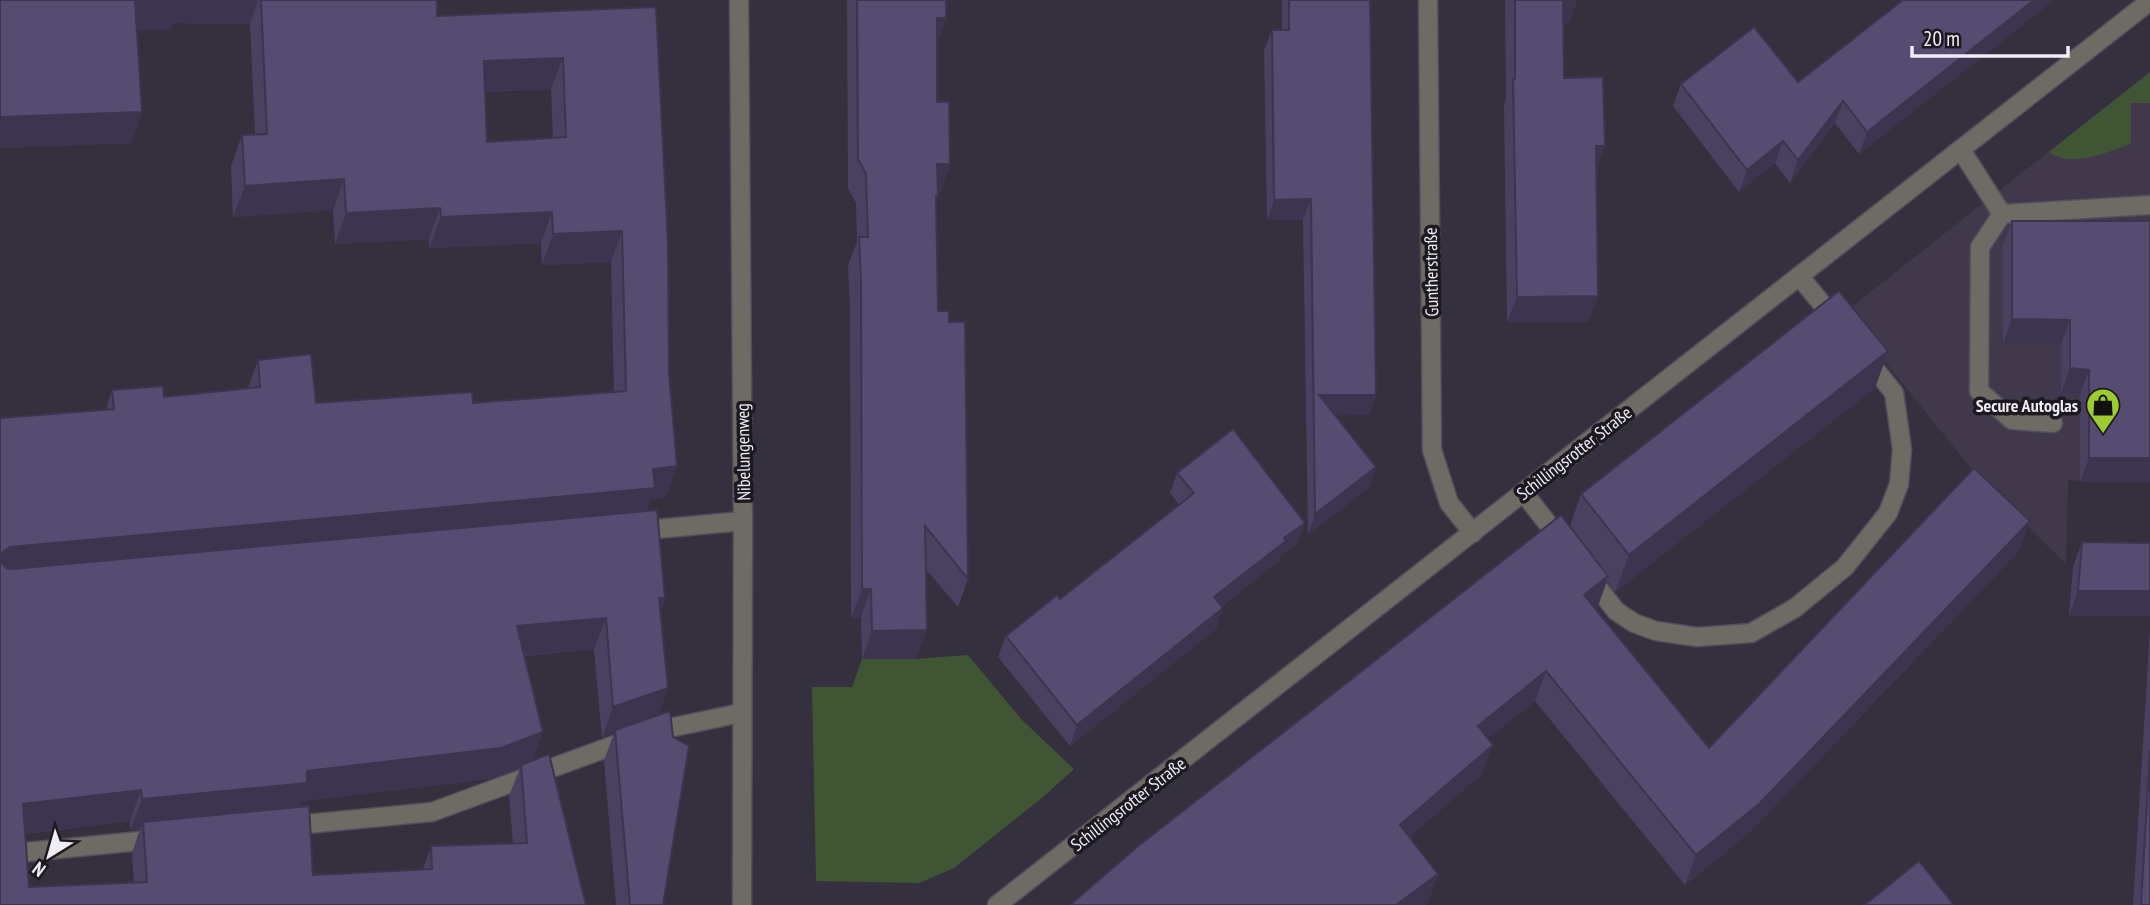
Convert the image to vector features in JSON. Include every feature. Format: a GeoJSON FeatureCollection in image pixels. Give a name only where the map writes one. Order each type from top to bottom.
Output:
{"type":"FeatureCollection","features":[{"type":"Feature","properties":{"kind":"street","name":"Nibelungenweg"},"geometry":{"type":"LineString","coordinates":[[739,0],[743,521],[741,905]]}},
{"type":"Feature","properties":{"kind":"street","name":"Guntherstraße"},"geometry":{"type":"LineString","coordinates":[[1428,0],[1433,450],[1448,503],[1472,533]]}},
{"type":"Feature","properties":{"kind":"street","name":"Schillingsrotter Straße"},"geometry":{"type":"LineString","coordinates":[[997,905],[2150,1]]}},
{"type":"Feature","properties":{"kind":"street"},"geometry":{"type":"LineString","coordinates":[[1961,150],[2002,214]]}},
{"type":"Feature","properties":{"kind":"street"},"geometry":{"type":"LineString","coordinates":[[2002,214],[2150,205]]}},
{"type":"Feature","properties":{"kind":"street"},"geometry":{"type":"LineString","coordinates":[[2002,214],[1980,247],[1979,390],[2012,420],[2053,423]]}},
{"type":"Feature","properties":{"kind":"street"},"geometry":{"type":"LineString","coordinates":[[1523,492],[1616,611],[1633,623],[1656,631],[1697,637],[1751,633],[1795,608],[1844,567],[1888,513],[1899,484],[1902,449],[1894,393],[1799,276]]}},
{"type":"Feature","properties":{"kind":"street"},"geometry":{"type":"LineString","coordinates":[[620,532],[743,521]]}},
{"type":"Feature","properties":{"kind":"street"},"geometry":{"type":"LineString","coordinates":[[270,828],[432,811],[650,732],[741,713]]}},
{"type":"Feature","properties":{"kind":"street"},"geometry":{"type":"LineString","coordinates":[[27,852],[175,837]]}},
{"type":"Feature","properties":{"kind":"shaded area"},"geometry":{"type":"Polygon","coordinates":[[[2150,72],[2150,395],[2080,395],[2080,481],[2068,480],[2066,564],[1982,482],[1845,312],[2150,72]]]}},
{"type":"Feature","properties":{"kind":"green space"},"geometry":{"type":"Polygon","coordinates":[[[2150,72],[2150,103],[2131,103],[2131,143],[2079,159],[2058,157],[2049,152],[2150,72]]]}},
{"type":"Feature","properties":{"kind":"green space"},"geometry":{"type":"Polygon","coordinates":[[[968,655],[1022,720],[1074,769],[954,868],[919,883],[816,881],[812,687],[852,687],[862,659],[968,655]]]}},
{"type":"Feature","properties":{"kind":"building"},"geometry":{"type":"Polygon","coordinates":[[[0,0],[135,0],[142,112],[0,117],[0,0]]]}},
{"type":"Feature","properties":{"kind":"building"},"geometry":{"type":"Polygon","coordinates":[[[261,0],[437,0],[437,16],[656,7],[668,244],[669,373],[677,466],[653,469],[655,488],[10,547],[1,553],[0,560],[0,418],[114,409],[112,390],[163,386],[164,397],[260,387],[258,360],[311,354],[316,403],[472,392],[473,403],[626,391],[622,231],[553,234],[552,212],[441,217],[440,208],[346,213],[344,179],[245,186],[242,135],[267,134],[261,0]],[[563,58],[484,61],[487,142],[566,137],[563,58]]]}},
{"type":"Feature","properties":{"kind":"building"},"geometry":{"type":"Polygon","coordinates":[[[857,0],[946,0],[946,18],[937,18],[937,102],[949,102],[950,164],[937,164],[938,311],[949,311],[949,322],[965,322],[968,579],[925,526],[927,630],[872,631],[871,589],[862,589],[859,237],[868,237],[866,174],[858,159],[857,0]]]}},
{"type":"Feature","properties":{"kind":"building"},"geometry":{"type":"Polygon","coordinates":[[[1289,0],[1370,0],[1376,395],[1319,395],[1376,467],[1315,514],[1311,199],[1274,200],[1272,30],[1289,30],[1289,0]]]}},
{"type":"Feature","properties":{"kind":"building"},"geometry":{"type":"Polygon","coordinates":[[[1515,0],[1563,0],[1564,78],[1603,77],[1605,146],[1596,146],[1598,296],[1517,297],[1513,79],[1515,0]]]}},
{"type":"Feature","properties":{"kind":"building"},"geometry":{"type":"Polygon","coordinates":[[[1903,0],[2034,0],[1867,132],[1843,101],[1798,160],[1783,141],[1747,170],[1681,84],[1754,27],[1798,82],[1903,0]]]}},
{"type":"Feature","properties":{"kind":"building"},"geometry":{"type":"Polygon","coordinates":[[[2012,221],[2150,221],[2150,458],[2089,458],[2089,370],[2070,368],[2070,320],[2012,319],[2012,221]]]}},
{"type":"Feature","properties":{"kind":"building"},"geometry":{"type":"Polygon","coordinates":[[[1839,291],[1888,351],[1629,555],[1581,494],[1839,291]]]}},
{"type":"Feature","properties":{"kind":"building"},"geometry":{"type":"Polygon","coordinates":[[[1233,429],[1305,523],[1214,597],[1223,608],[1077,725],[1006,636],[1057,595],[1060,599],[1194,493],[1177,473],[1233,429]]]}},
{"type":"Feature","properties":{"kind":"building"},"geometry":{"type":"Polygon","coordinates":[[[1974,468],[2030,521],[1760,803],[1696,855],[1546,671],[1478,726],[1493,745],[1400,825],[1438,874],[1396,905],[1070,905],[1137,847],[1561,515],[1608,576],[1584,595],[1709,748],[1974,468]]]}},
{"type":"Feature","properties":{"kind":"building"},"geometry":{"type":"Polygon","coordinates":[[[657,510],[665,598],[659,598],[668,688],[613,707],[606,618],[517,626],[543,732],[501,748],[307,771],[307,783],[142,799],[141,790],[23,804],[29,887],[147,882],[143,822],[309,806],[313,875],[432,869],[431,846],[527,843],[521,765],[549,754],[586,905],[0,905],[0,560],[6,568],[12,569],[657,510]]]}},
{"type":"Feature","properties":{"kind":"building"},"geometry":{"type":"Polygon","coordinates":[[[2082,542],[2150,543],[2150,591],[2078,591],[2082,542]]]}},
{"type":"Feature","properties":{"kind":"building"},"geometry":{"type":"Polygon","coordinates":[[[670,711],[673,737],[689,746],[663,905],[630,905],[615,730],[670,711]]]}},
{"type":"Feature","properties":{"kind":"building"},"geometry":{"type":"Polygon","coordinates":[[[2150,751],[2150,905],[2141,905],[2150,751]]]}},
{"type":"Feature","properties":{"kind":"building"},"geometry":{"type":"Polygon","coordinates":[[[1919,861],[1954,905],[1864,905],[1867,903],[1919,861]]]}},
{"type":"Feature","properties":{"kind":"place","name":"Secure Autoglas"},"geometry":{"type":"Point","coordinates":[2103,435]}}]}
